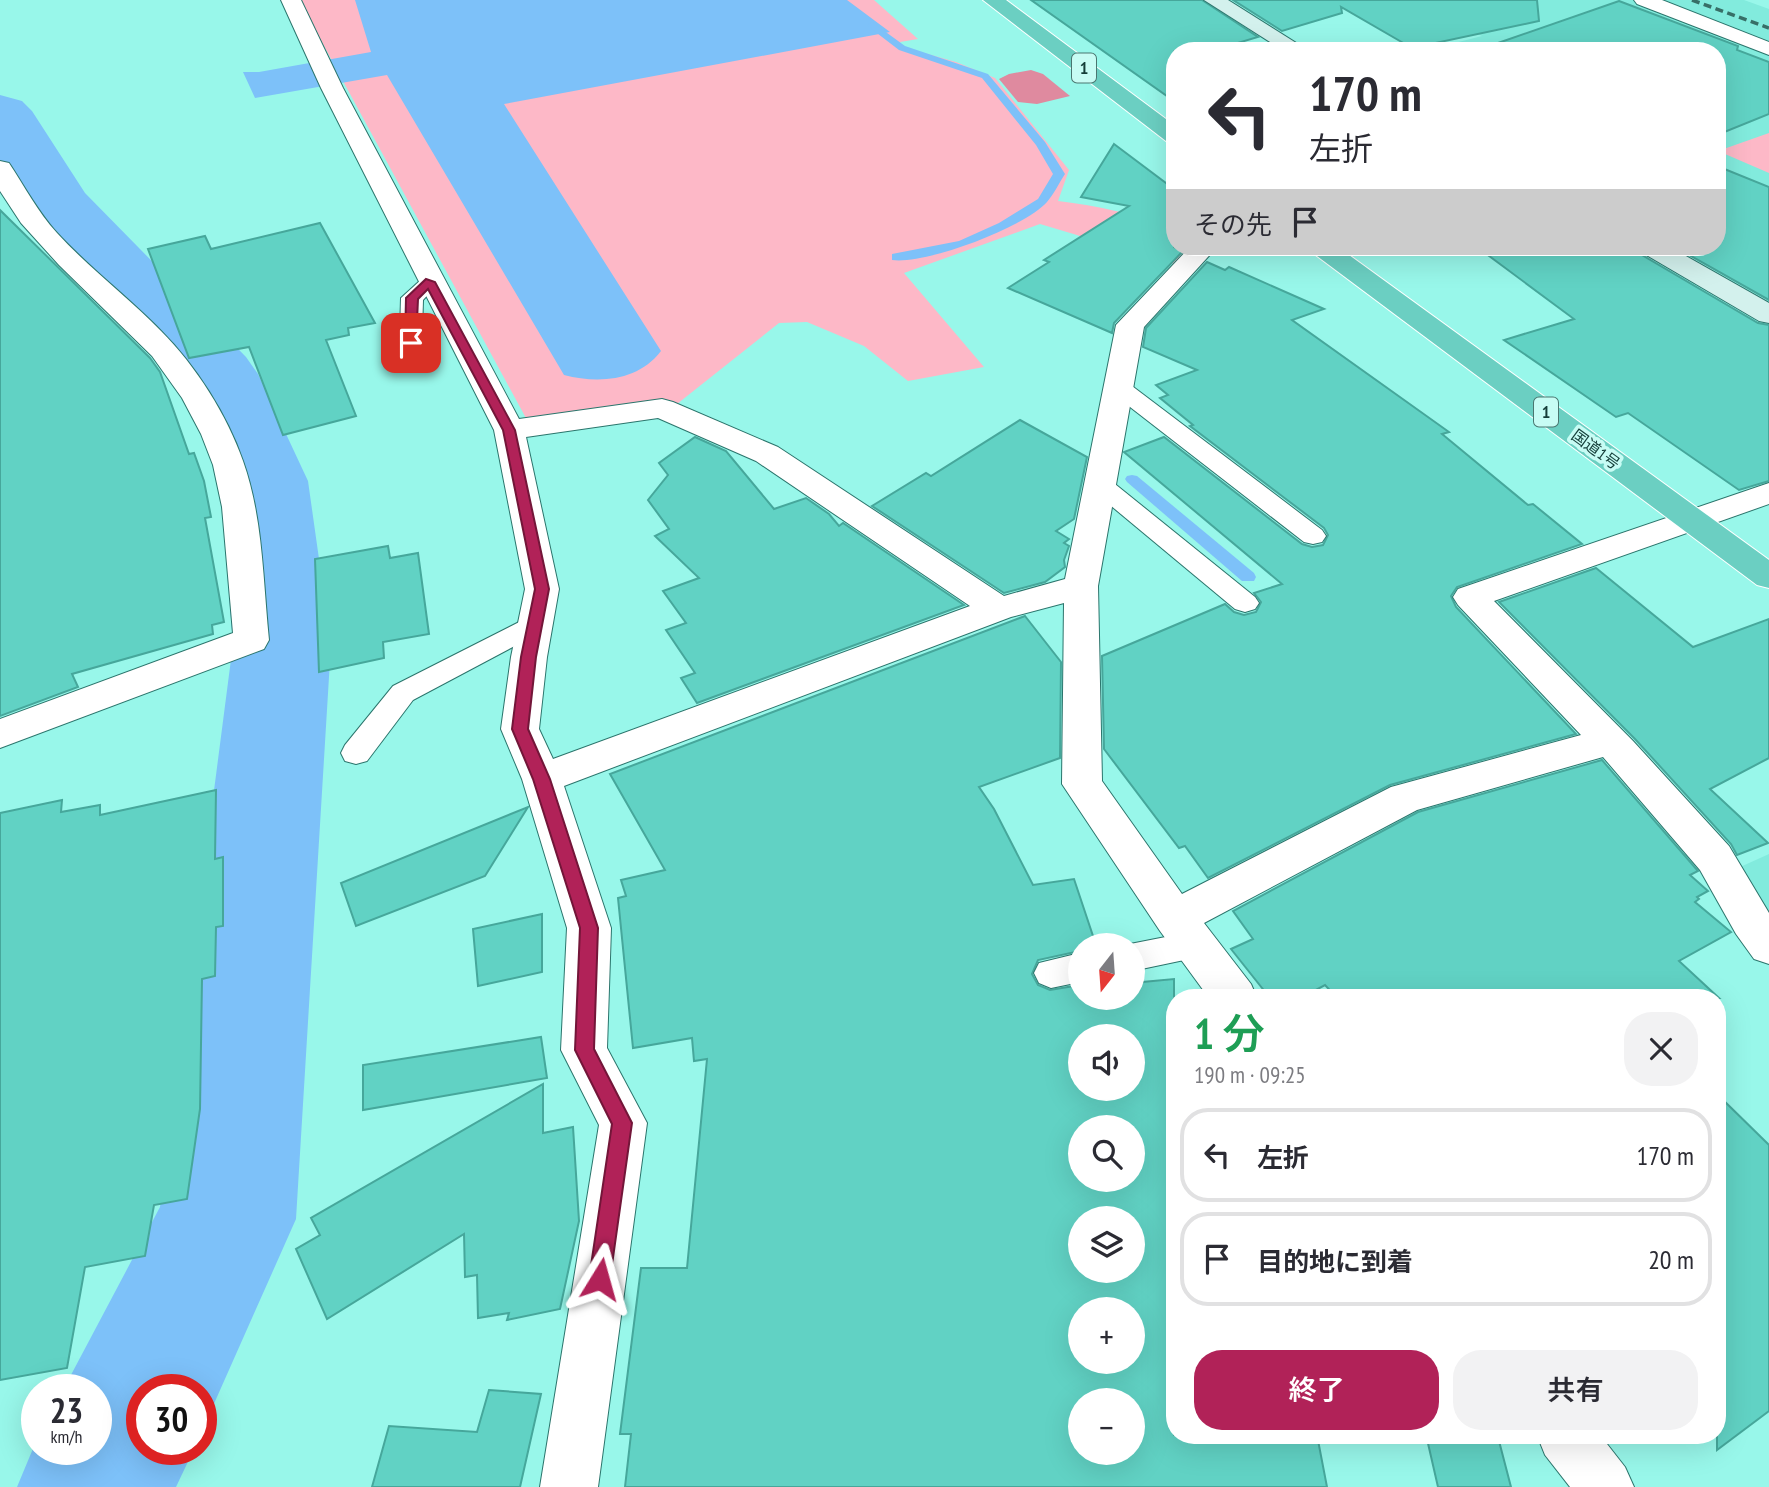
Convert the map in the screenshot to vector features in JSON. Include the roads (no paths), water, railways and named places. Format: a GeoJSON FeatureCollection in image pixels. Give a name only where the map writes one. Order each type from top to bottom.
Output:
{"type":"FeatureCollection","features":[{"type":"Feature","properties":{"kind":"highway","name":"1"},"geometry":{"type":"LineString","coordinates":[[993,0],[1166,130]]}},
{"type":"Feature","properties":{"kind":"highway","name":"国道1号"},"geometry":{"type":"LineString","coordinates":[[1334,256],[1769,577]]}},
{"type":"Feature","properties":{"kind":"street"},"geometry":{"type":"LineString","coordinates":[[291,0],[429,282],[509,430],[542,589],[520,729],[541,779],[589,928],[584,1050],[622,1123],[569,1487]]}},
{"type":"Feature","properties":{"kind":"street"},"geometry":{"type":"LineString","coordinates":[[1214,0],[1284,42]]}},
{"type":"Feature","properties":{"kind":"street"},"geometry":{"type":"LineString","coordinates":[[1644,0],[1769,49]]}},
{"type":"Feature","properties":{"kind":"street"},"geometry":{"type":"LineString","coordinates":[[0,734],[71,705],[251,640],[240,533],[229,464],[197,397],[154,340],[51,244],[25,215],[2,177]]}},
{"type":"Feature","properties":{"kind":"street"},"geometry":{"type":"LineString","coordinates":[[1195,256],[1130,325],[1081,586],[1083,784],[1228,989]]}},
{"type":"Feature","properties":{"kind":"street"},"geometry":{"type":"LineString","coordinates":[[1667,256],[1769,315]]}},
{"type":"Feature","properties":{"kind":"street"},"geometry":{"type":"LineString","coordinates":[[509,430],[662,408],[767,454],[999,609]]}},
{"type":"Feature","properties":{"kind":"street"},"geometry":{"type":"LineString","coordinates":[[1769,493],[1469,597],[1610,741],[1708,849],[1751,925],[1769,946]]}},
{"type":"Feature","properties":{"kind":"street"},"geometry":{"type":"LineString","coordinates":[[541,779],[999,609],[1081,586]]}},
{"type":"Feature","properties":{"kind":"street"},"geometry":{"type":"LineString","coordinates":[[1185,931],[1405,798],[1610,741]]}},
{"type":"Feature","properties":{"kind":"street"},"geometry":{"type":"LineString","coordinates":[[1573,1444],[1605,1487]]}},
{"type":"Feature","properties":{"kind":"lane"},"geometry":{"type":"LineString","coordinates":[[410,365],[412,298],[429,282]]}},
{"type":"Feature","properties":{"kind":"lane"},"geometry":{"type":"LineString","coordinates":[[1120,388],[1313,536]]}},
{"type":"Feature","properties":{"kind":"lane"},"geometry":{"type":"LineString","coordinates":[[1101,485],[1245,603]]}},
{"type":"Feature","properties":{"kind":"lane"},"geometry":{"type":"LineString","coordinates":[[356,752],[403,693],[535,623]]}},
{"type":"Feature","properties":{"kind":"lane"},"geometry":{"type":"LineString","coordinates":[[1145,951],[1185,931]]}},
{"type":"Feature","properties":{"kind":"water"},"geometry":{"type":"Polygon","coordinates":[[[355,0],[847,0],[890,32],[504,104],[661,351],[641,369],[629,374],[617,378],[591,379],[564,375],[387,75],[255,98],[243,72],[259,72],[371,52],[355,0]]]}},
{"type":"Feature","properties":{"kind":"waterway"},"geometry":{"type":"LineString","coordinates":[[872,25],[902,48],[985,76],[1041,144],[1059,174],[1042,201],[1003,225],[962,244],[896,257]]}},
{"type":"Feature","properties":{"kind":"waterway"},"geometry":{"type":"LineString","coordinates":[[0,114],[10,124],[58,205],[218,374],[264,481],[282,644],[227,1219],[152,1374]]}},
{"type":"Feature","properties":{"kind":"waterway"},"geometry":{"type":"LineString","coordinates":[[1132,479],[1248,577]]}},
{"type":"Feature","properties":{"kind":"waterway"},"geometry":{"type":"LineString","coordinates":[[95,1487],[126,1426]]}},
{"type":"Feature","properties":{"kind":"railway"},"geometry":{"type":"LineString","coordinates":[[1692,0],[1769,28]]}}]}
